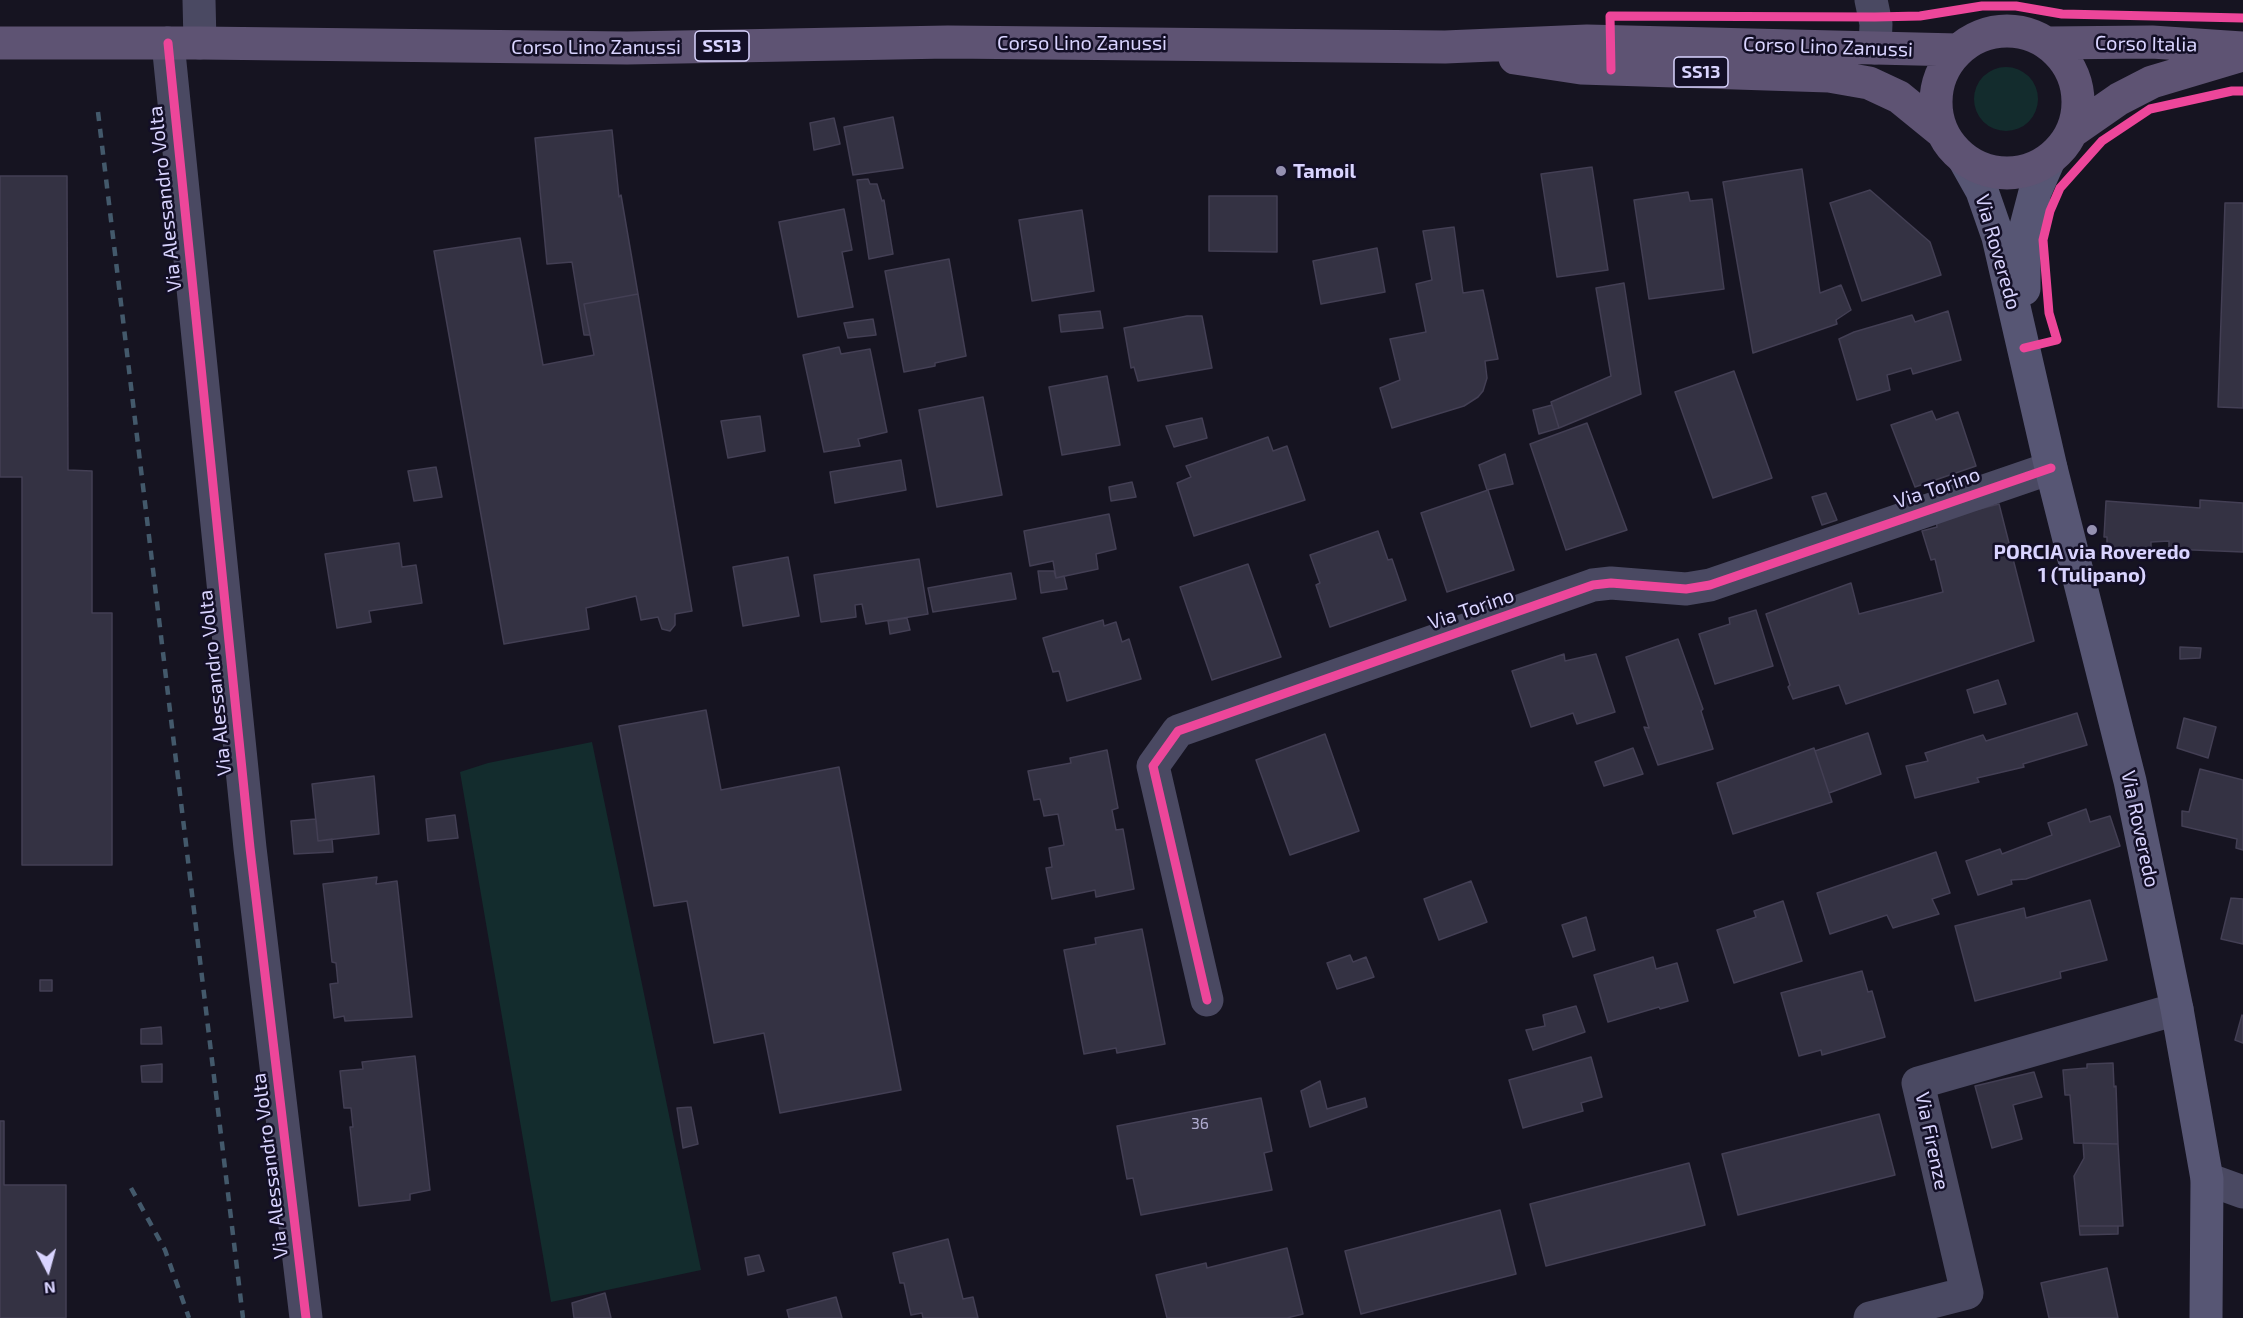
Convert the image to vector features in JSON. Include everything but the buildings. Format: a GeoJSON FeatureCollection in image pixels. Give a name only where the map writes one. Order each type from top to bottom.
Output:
{"type":"FeatureCollection","features":[{"type":"Feature","properties":{"kind":"main road"},"geometry":{"type":"LineString","coordinates":[[2012,30],[2031,34],[2048,43],[2063,56],[2073,73],[2079,92],[2078,112],[2073,131],[2063,147],[2049,160],[2029,170],[2007,174],[1984,170],[1965,159],[1952,147],[1942,132],[1936,111],[1937,89],[1945,68],[1959,50],[1974,38],[1992,32],[2012,30]]}},
{"type":"Feature","properties":{"kind":"main road","name":"Corso Lino Zanussi"},"geometry":{"type":"LineString","coordinates":[[0,44],[200,43],[627,48],[948,42],[1445,46],[1587,41],[1959,50]]}},
{"type":"Feature","properties":{"kind":"main road","name":"Corso Italia"},"geometry":{"type":"LineString","coordinates":[[2048,43],[2152,42],[2243,48]]}},
{"type":"Feature","properties":{"kind":"main road","name":"Corso Lino Zanussi"},"geometry":{"type":"LineString","coordinates":[[1445,46],[1581,68],[1829,76],[1869,83],[1899,97],[1942,132]]}},
{"type":"Feature","properties":{"kind":"main road","name":"Corso Italia"},"geometry":{"type":"LineString","coordinates":[[2073,131],[2119,99],[2152,82],[2243,55]]}},
{"type":"Feature","properties":{"kind":"main road","name":"Via Roveredo"},"geometry":{"type":"LineString","coordinates":[[1965,159],[1982,191],[1998,237],[2051,468],[2130,781],[2177,1009],[2207,1179],[2206,1318]]}},
{"type":"Feature","properties":{"kind":"main road","name":"Via Roveredo"},"geometry":{"type":"LineString","coordinates":[[2024,348],[2024,234],[2035,192],[2049,160]]}},
{"type":"Feature","properties":{"kind":"street"},"geometry":{"type":"LineString","coordinates":[[199,0],[200,43]]}},
{"type":"Feature","properties":{"kind":"street"},"geometry":{"type":"LineString","coordinates":[[1871,0],[1876,24],[1875,48]]}},
{"type":"Feature","properties":{"kind":"street","name":"Via Alessandro Volta"},"geometry":{"type":"LineString","coordinates":[[168,43],[250,848],[306,1318]]}},
{"type":"Feature","properties":{"kind":"street","name":"Via Torino"},"geometry":{"type":"LineString","coordinates":[[1207,1000],[1153,766],[1178,731],[1593,585],[1611,583],[1686,589],[1710,585],[2051,468]]}},
{"type":"Feature","properties":{"kind":"street","name":"Via Firenze"},"geometry":{"type":"LineString","coordinates":[[1870,1318],[1966,1293],[1918,1083],[2177,1009]]}},
{"type":"Feature","properties":{"kind":"street"},"geometry":{"type":"LineString","coordinates":[[2207,1179],[2243,1192]]}},
{"type":"Feature","properties":{"kind":"green space"},"geometry":{"type":"Polygon","coordinates":[[[2006,67],[2018,69],[2029,76],[2036,87],[2038,99],[2036,111],[2029,122],[2018,129],[2006,131],[1994,129],[1983,122],[1976,111],[1974,99],[1976,87],[1983,76],[1994,69],[2006,67]]]}},
{"type":"Feature","properties":{"kind":"green space"},"geometry":{"type":"Polygon","coordinates":[[[592,742],[701,1270],[551,1302],[460,772],[488,763],[592,742]]]}},
{"type":"Feature","properties":{"kind":"railway"},"geometry":{"type":"LineString","coordinates":[[98,112],[243,1318]]}},
{"type":"Feature","properties":{"kind":"railway"},"geometry":{"type":"LineString","coordinates":[[131,1188],[165,1250],[189,1318]]}},
{"type":"Feature","properties":{"kind":"cycle path"},"geometry":{"type":"LineString","coordinates":[[1611,70],[1610,16],[1920,16],[1982,6],[2016,6],[2062,14],[2243,18]]}},
{"type":"Feature","properties":{"kind":"cycle path"},"geometry":{"type":"LineString","coordinates":[[168,43],[250,848],[306,1318]]}},
{"type":"Feature","properties":{"kind":"cycle path"},"geometry":{"type":"LineString","coordinates":[[2024,348],[2057,340],[2049,313],[2043,240],[2050,211],[2060,188],[2102,141],[2150,109],[2232,91],[2243,91]]}},
{"type":"Feature","properties":{"kind":"cycle path"},"geometry":{"type":"LineString","coordinates":[[1207,1000],[1153,766],[1178,731],[1593,585],[1611,583],[1686,589],[1710,585],[2051,468]]}},
{"type":"Feature","properties":{"kind":"place","name":"Tamoil"},"geometry":{"type":"Point","coordinates":[1281,171]}},
{"type":"Feature","properties":{"kind":"place","name":"PORCIA via Roveredo 1 (Tulipano)"},"geometry":{"type":"Point","coordinates":[2092,530]}}]}
